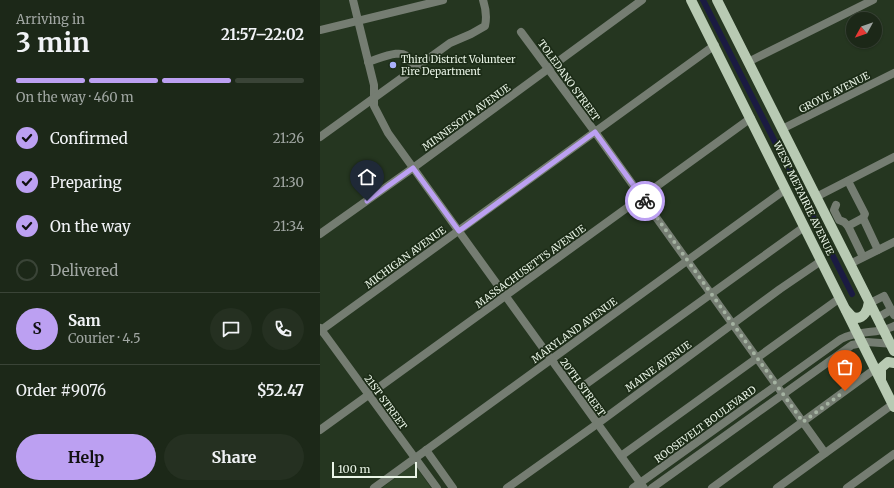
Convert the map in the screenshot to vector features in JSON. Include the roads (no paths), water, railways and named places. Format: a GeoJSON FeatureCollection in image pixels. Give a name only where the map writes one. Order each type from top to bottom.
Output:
{"type":"FeatureCollection","features":[{"type":"Feature","properties":{"kind":"main road","name":"WEST METAIRIE AVENUE"},"geometry":{"type":"LineString","coordinates":[[691,0],[715,45],[893,405]]}},
{"type":"Feature","properties":{"kind":"main road","name":"WEST METAIRIE AVENUE"},"geometry":{"type":"LineString","coordinates":[[717,0],[877,318],[893,346]]}},
{"type":"Feature","properties":{"kind":"main road"},"geometry":{"type":"LineString","coordinates":[[846,310],[853,317],[859,318],[868,310],[870,302]]}},
{"type":"Feature","properties":{"kind":"main road"},"geometry":{"type":"LineString","coordinates":[[882,382],[881,368],[888,362],[894,363]]}},
{"type":"Feature","properties":{"kind":"street","name":"20TH STREET"},"geometry":{"type":"LineString","coordinates":[[353,0],[374,85],[374,106],[388,133],[642,485]]}},
{"type":"Feature","properties":{"kind":"street"},"geometry":{"type":"LineString","coordinates":[[320,30],[443,0]]}},
{"type":"Feature","properties":{"kind":"street"},"geometry":{"type":"LineString","coordinates":[[320,137],[450,43],[485,26],[486,9],[484,0]]}},
{"type":"Feature","properties":{"kind":"street","name":"MINNESOTA AVENUE"},"geometry":{"type":"LineString","coordinates":[[320,234],[413,168],[642,0]]}},
{"type":"Feature","properties":{"kind":"street"},"geometry":{"type":"LineString","coordinates":[[748,62],[874,0]]}},
{"type":"Feature","properties":{"kind":"street","name":"TOLEDANO STREET"},"geometry":{"type":"LineString","coordinates":[[521,32],[595,132],[825,453]]}},
{"type":"Feature","properties":{"kind":"street","name":"MICHIGAN AVENUE"},"geometry":{"type":"LineString","coordinates":[[320,329],[459,231],[715,45]]}},
{"type":"Feature","properties":{"kind":"street"},"geometry":{"type":"LineString","coordinates":[[368,62],[398,53],[408,57],[413,70]]}},
{"type":"Feature","properties":{"kind":"street","name":"GROVE AVENUE"},"geometry":{"type":"LineString","coordinates":[[782,129],[894,73]]}},
{"type":"Feature","properties":{"kind":"street","name":"MASSACHUSETTS AVENUE"},"geometry":{"type":"LineString","coordinates":[[320,430],[751,118]]}},
{"type":"Feature","properties":{"kind":"street"},"geometry":{"type":"LineString","coordinates":[[816,197],[894,157]]}},
{"type":"Feature","properties":{"kind":"street"},"geometry":{"type":"LineString","coordinates":[[848,181],[865,214],[863,218],[878,250]]}},
{"type":"Feature","properties":{"kind":"street","name":"MARYLAND AVENUE"},"geometry":{"type":"LineString","coordinates":[[374,488],[786,189]]}},
{"type":"Feature","properties":{"kind":"street"},"geometry":{"type":"LineString","coordinates":[[829,190],[863,257]]}},
{"type":"Feature","properties":{"kind":"street"},"geometry":{"type":"LineString","coordinates":[[842,216],[863,218]]}},
{"type":"Feature","properties":{"kind":"street"},"geometry":{"type":"LineString","coordinates":[[575,392],[804,227]]}},
{"type":"Feature","properties":{"kind":"street"},"geometry":{"type":"LineString","coordinates":[[850,264],[894,242]]}},
{"type":"Feature","properties":{"kind":"street","name":"MAINE AVENUE"},"geometry":{"type":"LineString","coordinates":[[507,488],[598,424],[780,289],[821,261]]}},
{"type":"Feature","properties":{"kind":"street"},"geometry":{"type":"LineString","coordinates":[[870,302],[884,296],[893,314],[877,318]]}},
{"type":"Feature","properties":{"kind":"street"},"geometry":{"type":"LineString","coordinates":[[621,456],[840,298]]}},
{"type":"Feature","properties":{"kind":"street","name":"ROOSEVELT BOULEVARD"},"geometry":{"type":"LineString","coordinates":[[633,488],[642,485],[841,339],[857,333],[884,331],[894,326]]}},
{"type":"Feature","properties":{"kind":"street","name":"21ST STREET"},"geometry":{"type":"LineString","coordinates":[[320,329],[437,488]]}},
{"type":"Feature","properties":{"kind":"street","name":"ROOSEVELT BOULEVARD"},"geometry":{"type":"LineString","coordinates":[[652,488],[848,347],[862,342],[893,346]]}},
{"type":"Feature","properties":{"kind":"street"},"geometry":{"type":"LineString","coordinates":[[712,488],[875,369]]}},
{"type":"Feature","properties":{"kind":"street"},"geometry":{"type":"LineString","coordinates":[[777,488],[893,405]]}},
{"type":"Feature","properties":{"kind":"street"},"geometry":{"type":"LineString","coordinates":[[426,450],[453,488]]}},
{"type":"Feature","properties":{"kind":"street"},"geometry":{"type":"LineString","coordinates":[[847,488],[894,454]]}},
{"type":"Feature","properties":{"kind":"waterway"},"geometry":{"type":"LineString","coordinates":[[703,0],[852,294]]}},
{"type":"Feature","properties":{"kind":"place","name":"Third District Volunteer Fire Department"},"geometry":{"type":"Point","coordinates":[393,65]}}]}
